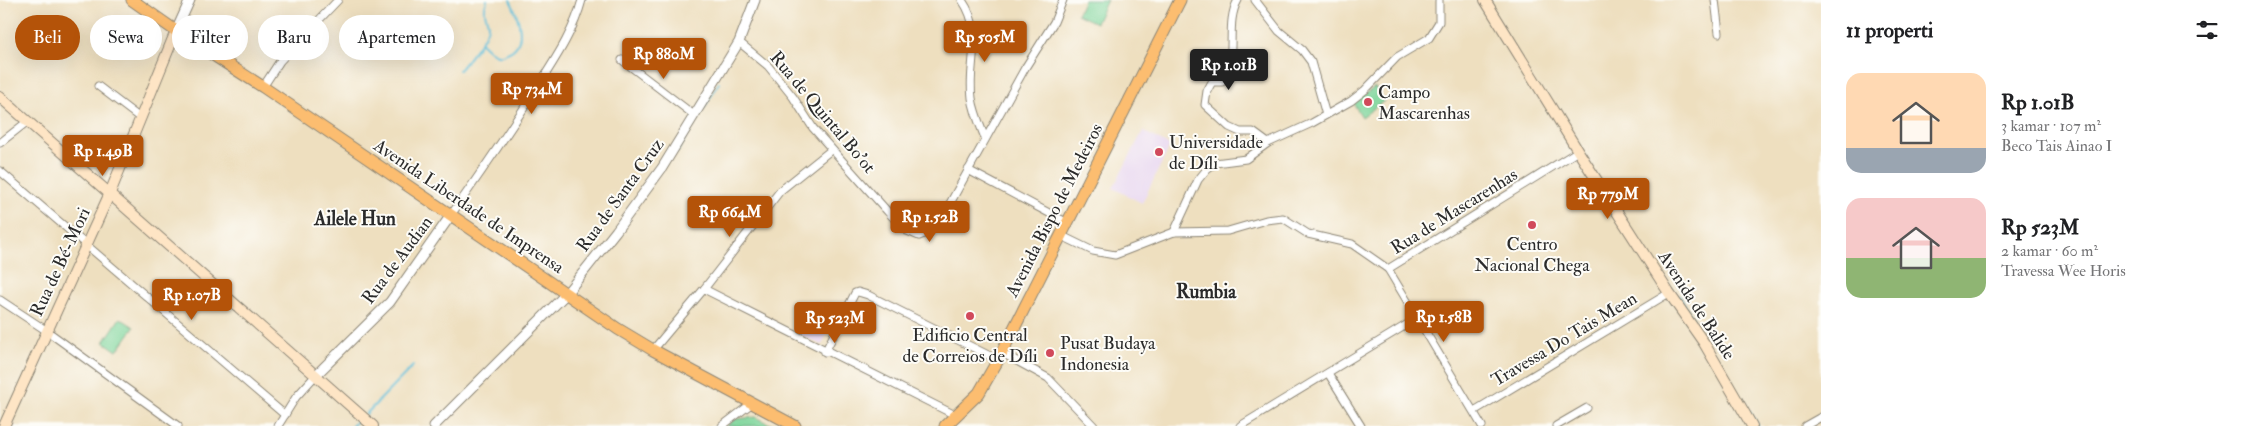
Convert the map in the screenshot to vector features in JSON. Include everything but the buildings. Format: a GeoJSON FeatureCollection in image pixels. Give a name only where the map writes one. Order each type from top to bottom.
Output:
{"type":"FeatureCollection","features":[{"type":"Feature","properties":{"kind":"main road","name":"Avenida Liberdade de Imprensa"},"geometry":{"type":"LineString","coordinates":[[132,0],[172,28]]}},
{"type":"Feature","properties":{"kind":"main road","name":"Avenida Bispo de Medeiros"},"geometry":{"type":"LineString","coordinates":[[945,426],[980,392],[1000,357],[1066,222],[1180,0]]}},
{"type":"Feature","properties":{"kind":"main road","name":"Avenida de Balide"},"geometry":{"type":"LineString","coordinates":[[1485,0],[1578,151],[1669,293],[1704,343],[1752,426]]}},
{"type":"Feature","properties":{"kind":"main road","name":"Rua de Bé-Mori"},"geometry":{"type":"LineString","coordinates":[[8,424],[46,330],[110,193],[172,41]]}},
{"type":"Feature","properties":{"kind":"main road","name":"Avenida Liberdade de Imprensa"},"geometry":{"type":"LineString","coordinates":[[222,60],[264,87],[566,294],[653,350],[795,426]]}},
{"type":"Feature","properties":{"kind":"main road"},"geometry":{"type":"LineString","coordinates":[[0,97],[373,426]]}},
{"type":"Feature","properties":{"kind":"street","name":"Rua de Bé-Mori"},"geometry":{"type":"LineString","coordinates":[[183,15],[190,0]]}},
{"type":"Feature","properties":{"kind":"street"},"geometry":{"type":"LineString","coordinates":[[264,87],[280,61],[338,0]]}},
{"type":"Feature","properties":{"kind":"street","name":"Rua de Audian"},"geometry":{"type":"LineString","coordinates":[[316,374],[390,302],[502,142],[547,72],[574,26],[582,0]]}},
{"type":"Feature","properties":{"kind":"street","name":"Rua de Santa Cruz"},"geometry":{"type":"LineString","coordinates":[[434,426],[566,294],[662,168],[741,44],[755,0]]}},
{"type":"Feature","properties":{"kind":"street"},"geometry":{"type":"LineString","coordinates":[[962,0],[968,10],[975,39],[972,97],[985,138]]}},
{"type":"Feature","properties":{"kind":"street","name":"Rua de Quintal Bo'ot"},"geometry":{"type":"LineString","coordinates":[[741,44],[768,66],[831,150],[905,230],[920,236],[930,232],[936,225],[1054,22],[1063,0]]}},
{"type":"Feature","properties":{"kind":"street"},"geometry":{"type":"LineString","coordinates":[[1238,0],[1233,9],[1231,55],[1226,76],[1222,82],[1212,82],[1207,91],[1205,105],[1229,126],[1240,132],[1253,132],[1268,143]]}},
{"type":"Feature","properties":{"kind":"street"},"geometry":{"type":"LineString","coordinates":[[1255,0],[1279,31],[1296,44],[1310,62],[1326,115]]}},
{"type":"Feature","properties":{"kind":"street"},"geometry":{"type":"LineString","coordinates":[[1174,232],[1198,180],[1207,169],[1215,163],[1246,159],[1268,143],[1326,115],[1365,90],[1402,53],[1429,38],[1439,22],[1439,0]]}},
{"type":"Feature","properties":{"kind":"street"},"geometry":{"type":"LineString","coordinates":[[1715,0],[1719,33]]}},
{"type":"Feature","properties":{"kind":"street"},"geometry":{"type":"LineString","coordinates":[[622,60],[694,115]]}},
{"type":"Feature","properties":{"kind":"street"},"geometry":{"type":"LineString","coordinates":[[98,86],[140,118]]}},
{"type":"Feature","properties":{"kind":"street"},"geometry":{"type":"LineString","coordinates":[[0,143],[28,121]]}},
{"type":"Feature","properties":{"kind":"street"},"geometry":{"type":"LineString","coordinates":[[653,350],[704,289],[780,191],[831,150]]}},
{"type":"Feature","properties":{"kind":"street","name":"Rua de Mascarenhas"},"geometry":{"type":"LineString","coordinates":[[1060,235],[1093,250],[1115,255],[1174,232],[1228,231],[1266,220],[1283,218],[1308,234],[1352,244],[1388,270],[1578,151]]}},
{"type":"Feature","properties":{"kind":"street"},"geometry":{"type":"LineString","coordinates":[[968,170],[1066,222]]}},
{"type":"Feature","properties":{"kind":"street"},"geometry":{"type":"LineString","coordinates":[[0,171],[285,414]]}},
{"type":"Feature","properties":{"kind":"street"},"geometry":{"type":"LineString","coordinates":[[1388,270],[1482,426]]}},
{"type":"Feature","properties":{"kind":"street"},"geometry":{"type":"LineString","coordinates":[[704,289],[825,352],[957,416]]}},
{"type":"Feature","properties":{"kind":"street"},"geometry":{"type":"LineString","coordinates":[[825,352],[855,293],[858,292],[1048,378],[1094,426]]}},
{"type":"Feature","properties":{"kind":"street","name":"Travessa Do Tais Mean"},"geometry":{"type":"LineString","coordinates":[[1474,411],[1669,293]]}},
{"type":"Feature","properties":{"kind":"street"},"geometry":{"type":"LineString","coordinates":[[0,300],[46,330],[178,426]]}},
{"type":"Feature","properties":{"kind":"street"},"geometry":{"type":"LineString","coordinates":[[1240,426],[1416,319]]}},
{"type":"Feature","properties":{"kind":"street"},"geometry":{"type":"LineString","coordinates":[[1328,373],[1360,426]]}},
{"type":"Feature","properties":{"kind":"street"},"geometry":{"type":"LineString","coordinates":[[278,426],[296,397],[316,374]]}},
{"type":"Feature","properties":{"kind":"street"},"geometry":{"type":"LineString","coordinates":[[722,426],[751,404]]}},
{"type":"Feature","properties":{"kind":"street"},"geometry":{"type":"LineString","coordinates":[[1556,426],[1587,408]]}},
{"type":"Feature","properties":{"kind":"street"},"geometry":{"type":"LineString","coordinates":[[1804,426],[1821,417]]}},
{"type":"Feature","properties":{"kind":"shaded area"},"geometry":{"type":"Polygon","coordinates":[[[1143,131],[1170,146],[1142,203],[1113,188],[1143,131]]]}},
{"type":"Feature","properties":{"kind":"shaded area"},"geometry":{"type":"Polygon","coordinates":[[[807,311],[832,322],[822,345],[797,334],[807,311]]]}},
{"type":"Feature","properties":{"kind":"green space"},"geometry":{"type":"Polygon","coordinates":[[[1084,0],[1107,0],[1096,23],[1077,14],[1084,0]]]}},
{"type":"Feature","properties":{"kind":"green space","name":"Campo Mascarenhas"},"geometry":{"type":"Polygon","coordinates":[[[1375,87],[1384,101],[1362,117],[1353,103],[1375,87]]]}},
{"type":"Feature","properties":{"kind":"green space"},"geometry":{"type":"Polygon","coordinates":[[[120,318],[134,327],[117,351],[104,342],[120,318]]]}},
{"type":"Feature","properties":{"kind":"green space"},"geometry":{"type":"Polygon","coordinates":[[[756,417],[774,426],[726,426],[735,419],[756,417]]]}},
{"type":"Feature","properties":{"kind":"waterway"},"geometry":{"type":"LineString","coordinates":[[459,70],[484,37],[488,27],[485,12],[487,0]]}},
{"type":"Feature","properties":{"kind":"waterway"},"geometry":{"type":"LineString","coordinates":[[480,42],[497,55],[506,54],[514,49],[520,37],[520,29],[510,0]]}},
{"type":"Feature","properties":{"kind":"waterway"},"geometry":{"type":"LineString","coordinates":[[677,152],[719,83]]}},
{"type":"Feature","properties":{"kind":"waterway"},"geometry":{"type":"LineString","coordinates":[[1679,295],[1693,319]]}},
{"type":"Feature","properties":{"kind":"waterway"},"geometry":{"type":"LineString","coordinates":[[366,414],[413,366]]}},
{"type":"Feature","properties":{"kind":"waterway"},"geometry":{"type":"LineString","coordinates":[[1749,411],[1758,426]]}},
{"type":"Feature","properties":{"kind":"waterway"},"geometry":{"type":"LineString","coordinates":[[352,426],[360,418]]}},
{"type":"Feature","properties":{"kind":"place","name":"Campo Mascarenhas"},"geometry":{"type":"Point","coordinates":[1368,102]}},
{"type":"Feature","properties":{"kind":"place","name":"Universidade de Díli"},"geometry":{"type":"Point","coordinates":[1159,152]}},
{"type":"Feature","properties":{"kind":"place","name":"Centro Nacional Chega"},"geometry":{"type":"Point","coordinates":[1532,225]}},
{"type":"Feature","properties":{"kind":"place","name":"Edificio Central de Correios de Díli"},"geometry":{"type":"Point","coordinates":[970,316]}},
{"type":"Feature","properties":{"kind":"place","name":"Pusat Budaya Indonesia"},"geometry":{"type":"Point","coordinates":[1050,353]}},
{"type":"Feature","properties":{"kind":"district","name":"Ailele Hun"},"geometry":{"type":"Point","coordinates":[355,218]}},
{"type":"Feature","properties":{"kind":"district","name":"Rumbia"},"geometry":{"type":"Point","coordinates":[1206,291]}}]}
